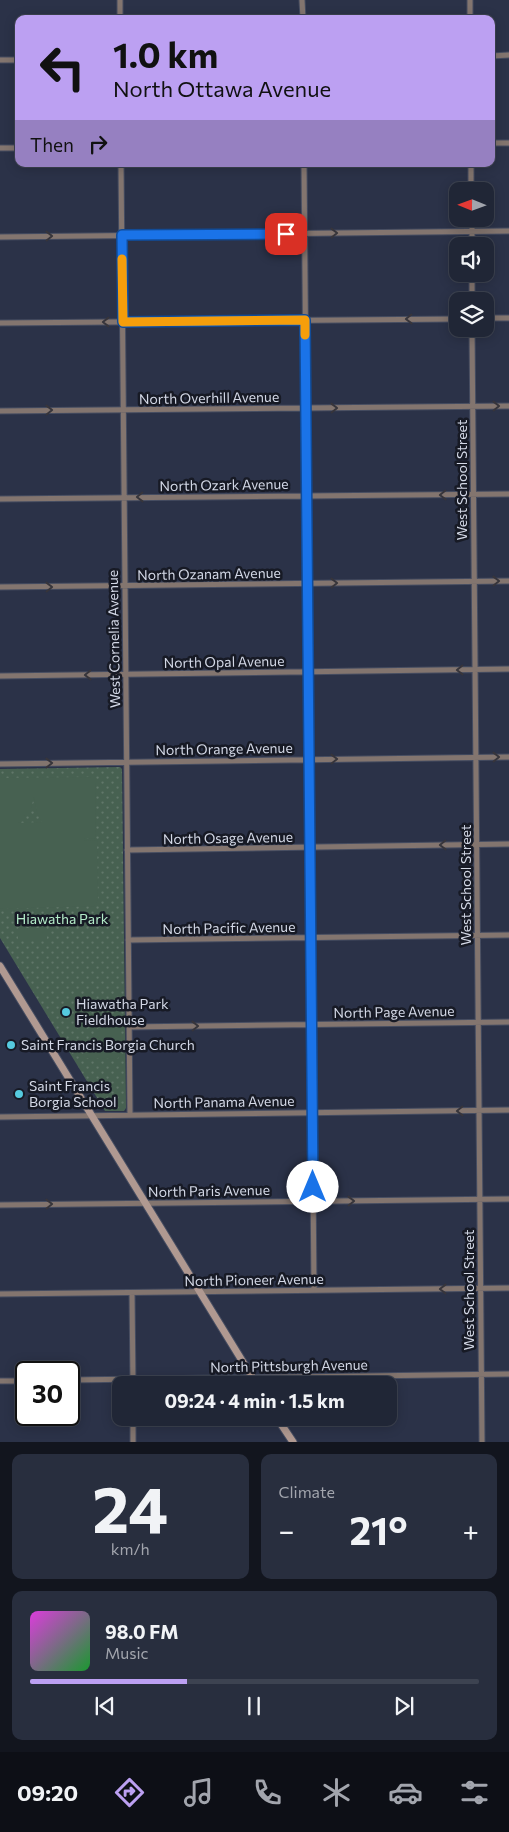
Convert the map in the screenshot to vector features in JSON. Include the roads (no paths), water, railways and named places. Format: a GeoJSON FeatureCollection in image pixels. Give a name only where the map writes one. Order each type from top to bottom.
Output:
{"type":"FeatureCollection","features":[{"type":"Feature","properties":{"kind":"main road"},"geometry":{"type":"LineString","coordinates":[[0,966],[252,1376]]}},
{"type":"Feature","properties":{"kind":"main road"},"geometry":{"type":"LineString","coordinates":[[282,1426],[292,1442]]}},
{"type":"Feature","properties":{"kind":"street"},"geometry":{"type":"LineString","coordinates":[[120,0],[120,15]]}},
{"type":"Feature","properties":{"kind":"street"},"geometry":{"type":"LineString","coordinates":[[302,0],[302,15]]}},
{"type":"Feature","properties":{"kind":"street"},"geometry":{"type":"LineString","coordinates":[[470,0],[470,15]]}},
{"type":"Feature","properties":{"kind":"street"},"geometry":{"type":"LineString","coordinates":[[495,56],[509,55]]}},
{"type":"Feature","properties":{"kind":"street"},"geometry":{"type":"LineString","coordinates":[[0,60],[15,60]]}},
{"type":"Feature","properties":{"kind":"street"},"geometry":{"type":"LineString","coordinates":[[495,143],[509,143]]}},
{"type":"Feature","properties":{"kind":"street"},"geometry":{"type":"LineString","coordinates":[[0,148],[15,148]]}},
{"type":"Feature","properties":{"kind":"street","name":"West Cornelia Avenue"},"geometry":{"type":"LineString","coordinates":[[121,167],[130,1115]]}},
{"type":"Feature","properties":{"kind":"street"},"geometry":{"type":"LineString","coordinates":[[304,167],[314,1290]]}},
{"type":"Feature","properties":{"kind":"street"},"geometry":{"type":"LineString","coordinates":[[471,167],[471,182]]}},
{"type":"Feature","properties":{"kind":"street"},"geometry":{"type":"LineString","coordinates":[[472,228],[472,237]]}},
{"type":"Feature","properties":{"kind":"street"},"geometry":{"type":"LineString","coordinates":[[0,236],[509,231]]}},
{"type":"Feature","properties":{"kind":"street"},"geometry":{"type":"LineString","coordinates":[[494,318],[509,318]]}},
{"type":"Feature","properties":{"kind":"street"},"geometry":{"type":"LineString","coordinates":[[0,323],[449,319]]}},
{"type":"Feature","properties":{"kind":"street","name":"West School Street"},"geometry":{"type":"LineString","coordinates":[[472,337],[482,1442]]}},
{"type":"Feature","properties":{"kind":"street","name":"North Overhill Avenue"},"geometry":{"type":"LineString","coordinates":[[0,411],[509,406]]}},
{"type":"Feature","properties":{"kind":"street","name":"North Ozark Avenue"},"geometry":{"type":"LineString","coordinates":[[0,499],[509,494]]}},
{"type":"Feature","properties":{"kind":"street","name":"North Ozanam Avenue"},"geometry":{"type":"LineString","coordinates":[[0,587],[509,581]]}},
{"type":"Feature","properties":{"kind":"street","name":"North Opal Avenue"},"geometry":{"type":"LineString","coordinates":[[0,676],[509,669]]}},
{"type":"Feature","properties":{"kind":"street","name":"North Orange Avenue"},"geometry":{"type":"LineString","coordinates":[[0,764],[509,757]]}},
{"type":"Feature","properties":{"kind":"street","name":"North Osage Avenue"},"geometry":{"type":"LineString","coordinates":[[128,850],[509,844]]}},
{"type":"Feature","properties":{"kind":"street","name":"North Pacific Avenue"},"geometry":{"type":"LineString","coordinates":[[128,940],[509,935]]}},
{"type":"Feature","properties":{"kind":"street","name":"North Page Avenue"},"geometry":{"type":"LineString","coordinates":[[129,1027],[509,1022]]}},
{"type":"Feature","properties":{"kind":"street","name":"North Panama Avenue"},"geometry":{"type":"LineString","coordinates":[[0,1117],[509,1110]]}},
{"type":"Feature","properties":{"kind":"street","name":"North Paris Avenue"},"geometry":{"type":"LineString","coordinates":[[0,1205],[509,1199]]}},
{"type":"Feature","properties":{"kind":"street","name":"North Pioneer Avenue"},"geometry":{"type":"LineString","coordinates":[[0,1294],[509,1288]]}},
{"type":"Feature","properties":{"kind":"street"},"geometry":{"type":"LineString","coordinates":[[132,1293],[133,1376]]}},
{"type":"Feature","properties":{"kind":"street","name":"North Pittsburgh Avenue"},"geometry":{"type":"LineString","coordinates":[[397,1376],[509,1374]]}},
{"type":"Feature","properties":{"kind":"street","name":"North Pittsburgh Avenue"},"geometry":{"type":"LineString","coordinates":[[80,1380],[112,1381]]}},
{"type":"Feature","properties":{"kind":"street"},"geometry":{"type":"LineString","coordinates":[[0,1381],[15,1381]]}},
{"type":"Feature","properties":{"kind":"street"},"geometry":{"type":"LineString","coordinates":[[133,1426],[134,1442]]}},
{"type":"Feature","properties":{"kind":"place","name":"Hiawatha Park Fieldhouse"},"geometry":{"type":"Point","coordinates":[66,1012]}},
{"type":"Feature","properties":{"kind":"place","name":"Saint Francis Borgia Church"},"geometry":{"type":"Point","coordinates":[11,1045]}},
{"type":"Feature","properties":{"kind":"place","name":"Saint Francis Borgia School"},"geometry":{"type":"Point","coordinates":[19,1094]}},
{"type":"Feature","properties":{"kind":"park label","name":"Hiawatha Park"},"geometry":{"type":"Point","coordinates":[62,919]}}]}
